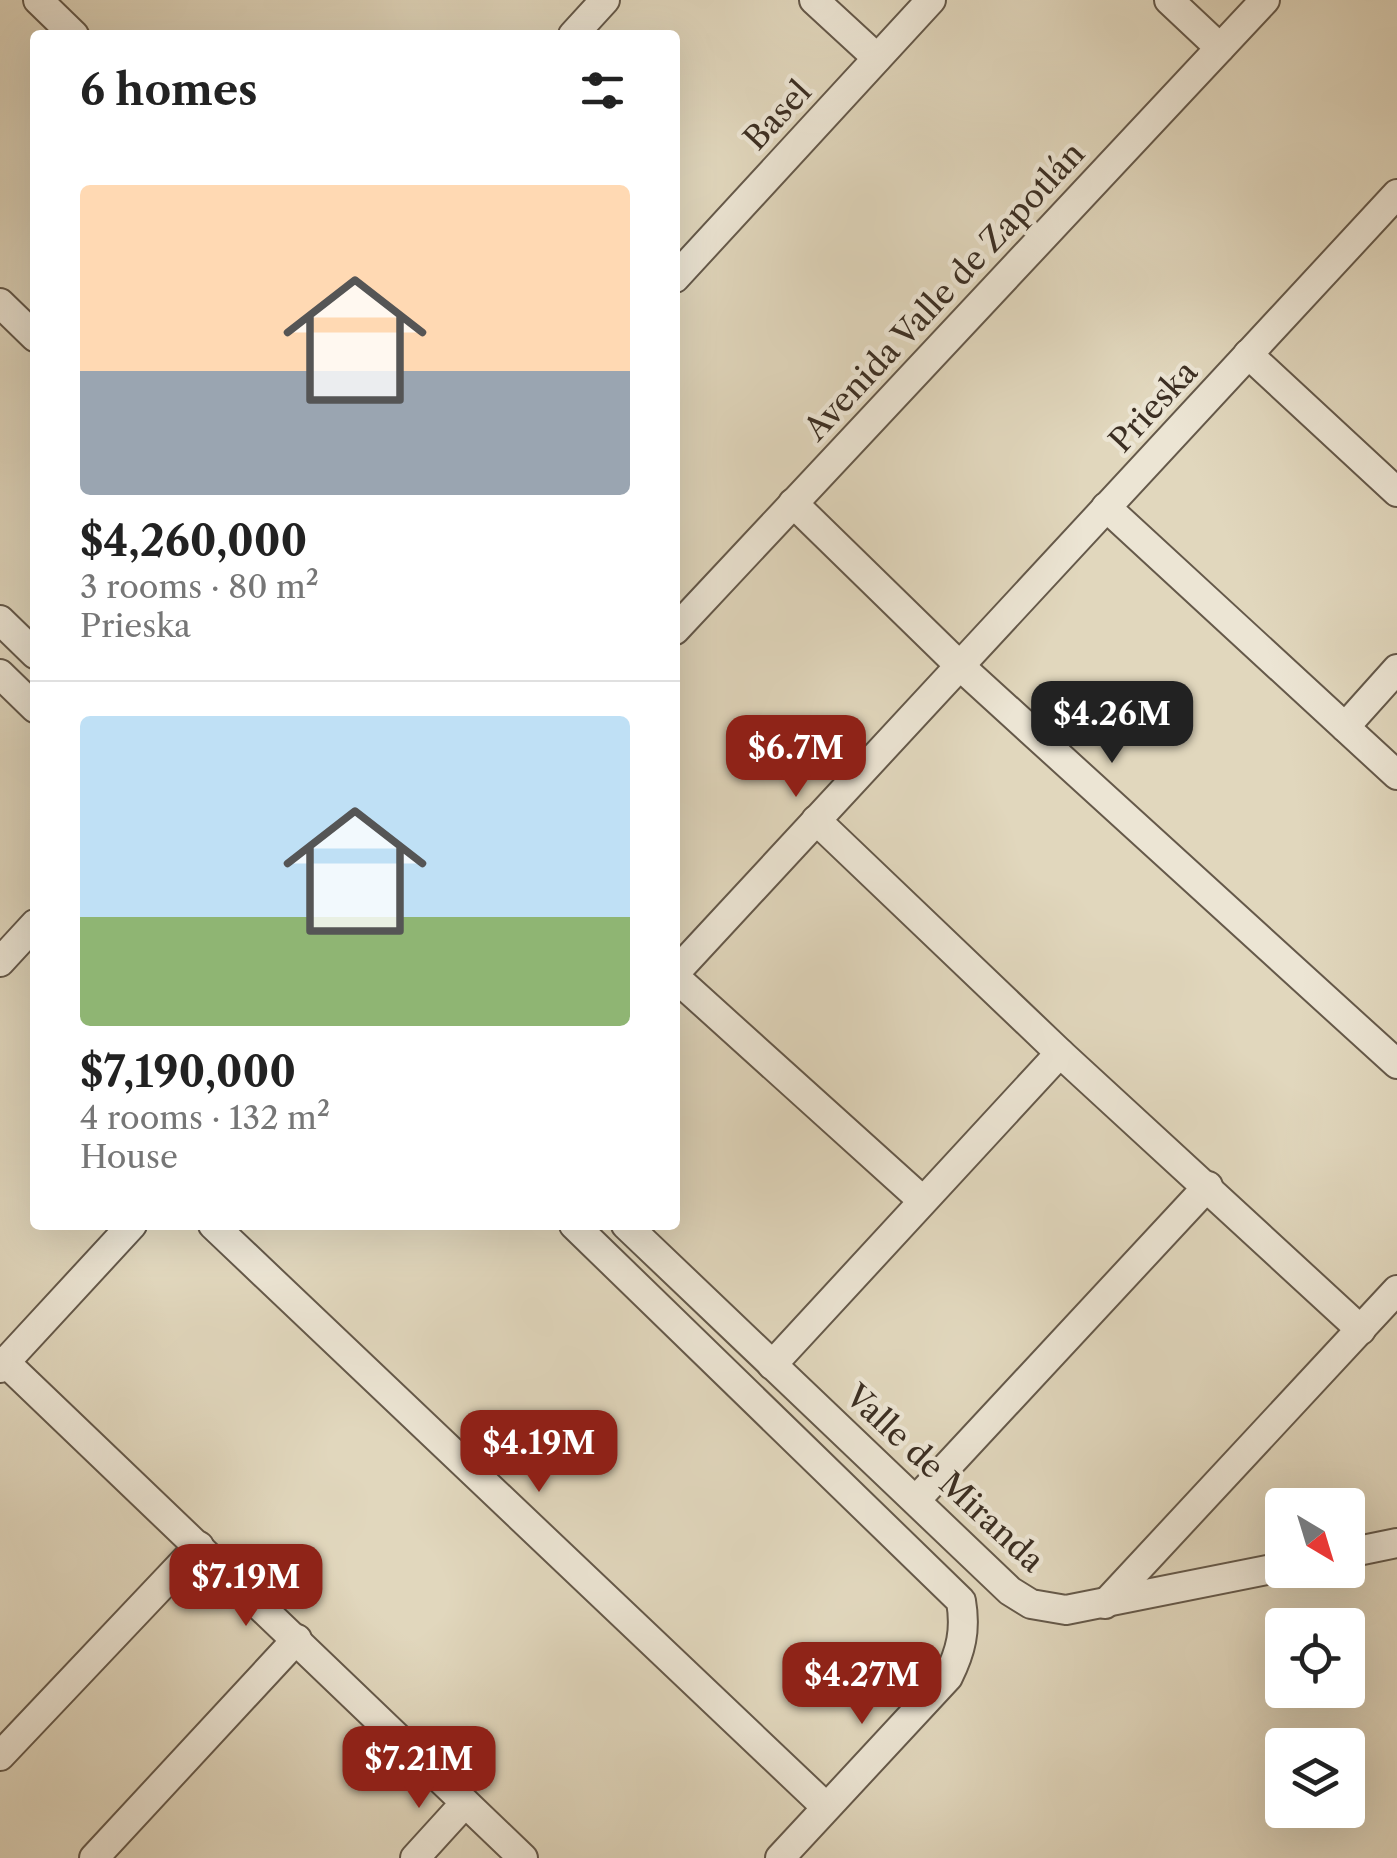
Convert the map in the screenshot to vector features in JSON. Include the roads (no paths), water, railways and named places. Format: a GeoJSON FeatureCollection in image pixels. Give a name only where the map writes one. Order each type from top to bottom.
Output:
{"type":"FeatureCollection","features":[{"type":"Feature","properties":{"kind":"street"},"geometry":{"type":"LineString","coordinates":[[38,0],[69,30]]}},
{"type":"Feature","properties":{"kind":"street"},"geometry":{"type":"LineString","coordinates":[[578,30],[605,0]]}},
{"type":"Feature","properties":{"kind":"street"},"geometry":{"type":"LineString","coordinates":[[814,0],[878,58]]}},
{"type":"Feature","properties":{"kind":"street","name":"Basel"},"geometry":{"type":"LineString","coordinates":[[680,273],[931,0]]}},
{"type":"Feature","properties":{"kind":"street"},"geometry":{"type":"LineString","coordinates":[[1169,0],[1220,48]]}},
{"type":"Feature","properties":{"kind":"street","name":"Avenida Valle de Zapotlán"},"geometry":{"type":"LineString","coordinates":[[680,625],[1265,0]]}},
{"type":"Feature","properties":{"kind":"street","name":"Prieska"},"geometry":{"type":"LineString","coordinates":[[680,970],[1248,354],[1394,205]]}},
{"type":"Feature","properties":{"kind":"street"},"geometry":{"type":"LineString","coordinates":[[0,304],[30,333]]}},
{"type":"Feature","properties":{"kind":"street"},"geometry":{"type":"LineString","coordinates":[[1248,354],[1397,492]]}},
{"type":"Feature","properties":{"kind":"street"},"geometry":{"type":"LineString","coordinates":[[793,504],[960,666],[1397,1064]]}},
{"type":"Feature","properties":{"kind":"street"},"geometry":{"type":"LineString","coordinates":[[1106,508],[1397,774]]}},
{"type":"Feature","properties":{"kind":"street"},"geometry":{"type":"LineString","coordinates":[[0,620],[30,649]]}},
{"type":"Feature","properties":{"kind":"street"},"geometry":{"type":"LineString","coordinates":[[1345,727],[1397,669]]}},
{"type":"Feature","properties":{"kind":"street"},"geometry":{"type":"LineString","coordinates":[[0,674],[30,703]]}},
{"type":"Feature","properties":{"kind":"street"},"geometry":{"type":"LineString","coordinates":[[816,820],[1060,1053],[1361,1330]]}},
{"type":"Feature","properties":{"kind":"street"},"geometry":{"type":"LineString","coordinates":[[0,962],[30,929]]}},
{"type":"Feature","properties":{"kind":"street"},"geometry":{"type":"LineString","coordinates":[[680,980],[922,1200]]}},
{"type":"Feature","properties":{"kind":"street"},"geometry":{"type":"LineString","coordinates":[[772,1365],[1060,1053]]}},
{"type":"Feature","properties":{"kind":"street"},"geometry":{"type":"LineString","coordinates":[[916,1500],[1208,1186]]}},
{"type":"Feature","properties":{"kind":"street"},"geometry":{"type":"LineString","coordinates":[[127,1230],[2,1365],[200,1546],[523,1858]]}},
{"type":"Feature","properties":{"kind":"street"},"geometry":{"type":"LineString","coordinates":[[218,1230],[826,1807]]}},
{"type":"Feature","properties":{"kind":"street"},"geometry":{"type":"LineString","coordinates":[[579,1230],[961,1601],[965,1623],[960,1651],[948,1677],[780,1858]]}},
{"type":"Feature","properties":{"kind":"street","name":"Valle de Miranda"},"geometry":{"type":"LineString","coordinates":[[631,1230],[1010,1591],[1031,1604],[1066,1610],[1265,1571]]}},
{"type":"Feature","properties":{"kind":"street"},"geometry":{"type":"LineString","coordinates":[[1105,1604],[1397,1290]]}},
{"type":"Feature","properties":{"kind":"street"},"geometry":{"type":"LineString","coordinates":[[1365,1550],[1397,1543]]}},
{"type":"Feature","properties":{"kind":"street"},"geometry":{"type":"LineString","coordinates":[[0,1756],[200,1546]]}},
{"type":"Feature","properties":{"kind":"street"},"geometry":{"type":"LineString","coordinates":[[94,1858],[297,1639]]}},
{"type":"Feature","properties":{"kind":"street"},"geometry":{"type":"LineString","coordinates":[[415,1858],[465,1803]]}}]}
